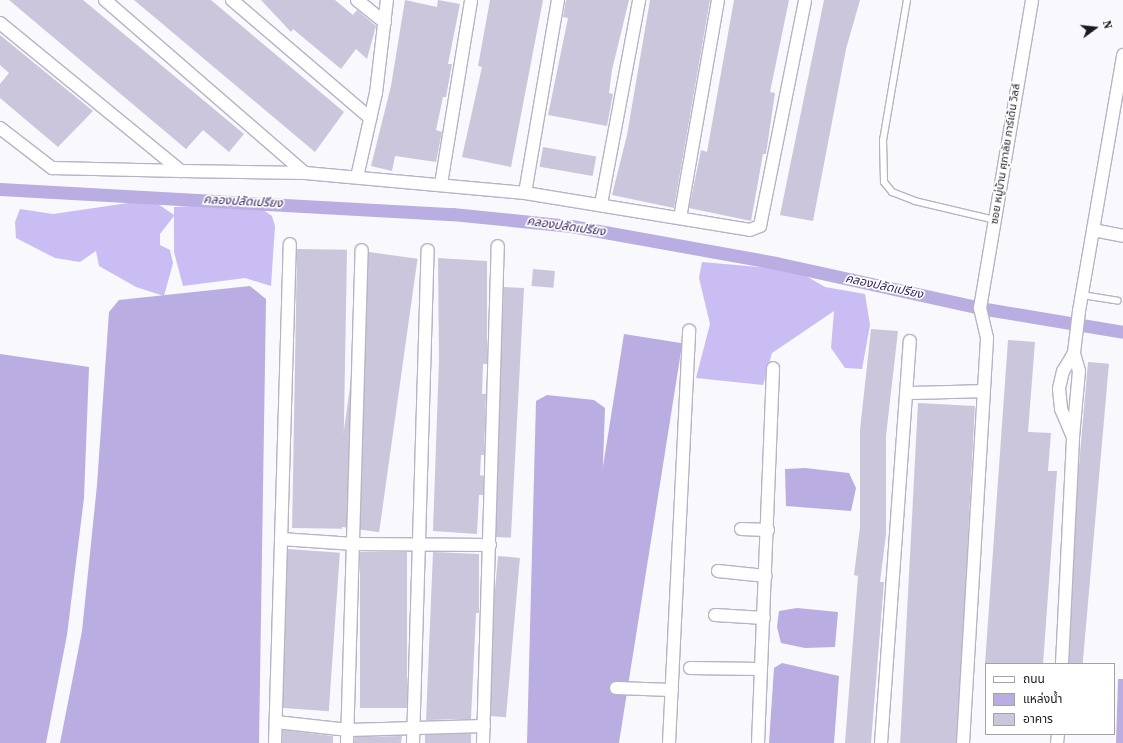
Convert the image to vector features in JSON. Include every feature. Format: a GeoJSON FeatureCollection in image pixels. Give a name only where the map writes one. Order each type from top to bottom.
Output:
{"type":"FeatureCollection","features":[{"type":"Feature","properties":{"kind":"street"},"geometry":{"type":"LineString","coordinates":[[105,0],[305,174]]}},
{"type":"Feature","properties":{"kind":"street"},"geometry":{"type":"LineString","coordinates":[[232,0],[370,118]]}},
{"type":"Feature","properties":{"kind":"street"},"geometry":{"type":"LineString","coordinates":[[357,0],[384,23]]}},
{"type":"Feature","properties":{"kind":"street"},"geometry":{"type":"LineString","coordinates":[[356,177],[370,118],[387,0]]}},
{"type":"Feature","properties":{"kind":"street"},"geometry":{"type":"LineString","coordinates":[[441,184],[471,0]]}},
{"type":"Feature","properties":{"kind":"street"},"geometry":{"type":"LineString","coordinates":[[525,193],[558,0]]}},
{"type":"Feature","properties":{"kind":"street"},"geometry":{"type":"LineString","coordinates":[[601,204],[640,0]]}},
{"type":"Feature","properties":{"kind":"street"},"geometry":{"type":"LineString","coordinates":[[680,218],[718,0]]}},
{"type":"Feature","properties":{"kind":"street"},"geometry":{"type":"LineString","coordinates":[[0,128],[52,168],[305,174],[441,184],[525,193],[601,204],[750,230],[760,226],[805,0]]}},
{"type":"Feature","properties":{"kind":"street","name":"ซอย หมู่บ้าน ศุภาลัย การ์เด้น วิลล์"},"geometry":{"type":"LineString","coordinates":[[983,391],[987,338],[980,308],[1032,0]]}},
{"type":"Feature","properties":{"kind":"street"},"geometry":{"type":"LineString","coordinates":[[0,23],[181,171]]}},
{"type":"Feature","properties":{"kind":"street"},"geometry":{"type":"LineString","coordinates":[[1062,663],[1073,437],[1079,371],[1075,348],[1079,311],[1123,55]]}},
{"type":"Feature","properties":{"kind":"street"},"geometry":{"type":"LineString","coordinates":[[1093,230],[1123,236]]}},
{"type":"Feature","properties":{"kind":"street"},"geometry":{"type":"LineString","coordinates":[[274,743],[276,722],[290,244]]}},
{"type":"Feature","properties":{"kind":"street"},"geometry":{"type":"LineString","coordinates":[[483,743],[498,246]]}},
{"type":"Feature","properties":{"kind":"street"},"geometry":{"type":"LineString","coordinates":[[348,743],[362,250]]}},
{"type":"Feature","properties":{"kind":"street"},"geometry":{"type":"LineString","coordinates":[[413,743],[428,250]]}},
{"type":"Feature","properties":{"kind":"street"},"geometry":{"type":"LineString","coordinates":[[669,743],[689,330]]}},
{"type":"Feature","properties":{"kind":"street"},"geometry":{"type":"LineString","coordinates":[[881,743],[908,392],[910,341]]}},
{"type":"Feature","properties":{"kind":"street"},"geometry":{"type":"LineString","coordinates":[[1073,437],[1062,409],[1059,389],[1063,371],[1075,348]]}},
{"type":"Feature","properties":{"kind":"street"},"geometry":{"type":"LineString","coordinates":[[758,743],[768,530],[773,368]]}},
{"type":"Feature","properties":{"kind":"street"},"geometry":{"type":"LineString","coordinates":[[908,392],[983,391],[963,743]]}},
{"type":"Feature","properties":{"kind":"street"},"geometry":{"type":"LineString","coordinates":[[741,529],[768,530]]}},
{"type":"Feature","properties":{"kind":"street"},"geometry":{"type":"LineString","coordinates":[[281,539],[354,544],[490,545]]}},
{"type":"Feature","properties":{"kind":"street"},"geometry":{"type":"LineString","coordinates":[[718,571],[766,576]]}},
{"type":"Feature","properties":{"kind":"street"},"geometry":{"type":"LineString","coordinates":[[715,615],[764,618]]}},
{"type":"Feature","properties":{"kind":"street"},"geometry":{"type":"LineString","coordinates":[[690,668],[761,669]]}},
{"type":"Feature","properties":{"kind":"street"},"geometry":{"type":"LineString","coordinates":[[616,688],[672,690]]}},
{"type":"Feature","properties":{"kind":"street"},"geometry":{"type":"LineString","coordinates":[[276,722],[349,730],[484,726]]}},
{"type":"Feature","properties":{"kind":"lane"},"geometry":{"type":"LineString","coordinates":[[907,0],[883,140],[884,182],[892,192],[915,201],[996,220]]}},
{"type":"Feature","properties":{"kind":"lane"},"geometry":{"type":"LineString","coordinates":[[1082,295],[1118,301]]}},
{"type":"Feature","properties":{"kind":"shaded area"},"geometry":{"type":"Polygon","coordinates":[[[135,202],[158,204],[174,215],[174,207],[232,204],[262,209],[272,216],[275,226],[271,286],[245,278],[183,286],[174,252],[174,216],[160,234],[160,245],[170,250],[173,263],[164,296],[136,287],[99,266],[96,251],[80,262],[55,258],[16,238],[15,222],[20,209],[53,214],[135,202]]]}},
{"type":"Feature","properties":{"kind":"shaded area"},"geometry":{"type":"Polygon","coordinates":[[[702,262],[770,268],[789,266],[825,287],[865,294],[870,325],[862,369],[845,368],[831,348],[834,311],[772,353],[763,385],[696,378],[710,324],[699,278],[702,262]]]}},
{"type":"Feature","properties":{"kind":"water"},"geometry":{"type":"Polygon","coordinates":[[[250,286],[266,299],[259,743],[60,743],[82,631],[97,485],[109,312],[119,300],[250,286]]]}},
{"type":"Feature","properties":{"kind":"water"},"geometry":{"type":"Polygon","coordinates":[[[624,334],[682,343],[619,743],[592,743],[560,738],[624,334]]]}},
{"type":"Feature","properties":{"kind":"water"},"geometry":{"type":"Polygon","coordinates":[[[0,354],[89,367],[84,498],[67,635],[46,743],[0,743],[0,354]]]}},
{"type":"Feature","properties":{"kind":"water"},"geometry":{"type":"Polygon","coordinates":[[[547,395],[594,400],[605,408],[593,743],[527,743],[536,401],[547,395]]]}},
{"type":"Feature","properties":{"kind":"water"},"geometry":{"type":"Polygon","coordinates":[[[805,468],[849,473],[856,488],[851,511],[786,506],[785,469],[805,468]]]}},
{"type":"Feature","properties":{"kind":"water"},"geometry":{"type":"Polygon","coordinates":[[[797,608],[838,612],[835,647],[805,648],[781,643],[777,627],[779,611],[797,608]]]}},
{"type":"Feature","properties":{"kind":"water"},"geometry":{"type":"Polygon","coordinates":[[[782,663],[839,676],[834,743],[769,743],[774,668],[782,663]]]}},
{"type":"Feature","properties":{"kind":"water"},"geometry":{"type":"Polygon","coordinates":[[[1118,679],[1123,679],[1123,743],[1116,743],[1118,679]]]}},
{"type":"Feature","properties":{"kind":"building"},"geometry":{"type":"Polygon","coordinates":[[[9,0],[83,0],[244,134],[229,152],[203,130],[186,149],[9,0]]]}},
{"type":"Feature","properties":{"kind":"building"},"geometry":{"type":"Polygon","coordinates":[[[134,0],[211,0],[344,112],[315,152],[134,0]]]}},
{"type":"Feature","properties":{"kind":"building"},"geometry":{"type":"Polygon","coordinates":[[[261,0],[335,0],[353,15],[357,10],[376,26],[367,59],[356,49],[341,69],[293,29],[291,32],[261,0]]]}},
{"type":"Feature","properties":{"kind":"building"},"geometry":{"type":"Polygon","coordinates":[[[405,0],[437,7],[438,0],[460,4],[448,64],[452,64],[446,97],[443,97],[436,130],[442,132],[436,162],[395,156],[392,171],[371,166],[391,86],[405,0]]]}},
{"type":"Feature","properties":{"kind":"building"},"geometry":{"type":"Polygon","coordinates":[[[490,0],[543,0],[511,167],[462,157],[482,67],[478,66],[490,0]]]}},
{"type":"Feature","properties":{"kind":"building"},"geometry":{"type":"Polygon","coordinates":[[[566,0],[629,0],[612,70],[609,93],[613,94],[607,126],[548,115],[568,18],[563,17],[566,0]]]}},
{"type":"Feature","properties":{"kind":"building"},"geometry":{"type":"Polygon","coordinates":[[[650,0],[710,0],[674,208],[612,195],[627,135],[650,0]]]}},
{"type":"Feature","properties":{"kind":"building"},"geometry":{"type":"Polygon","coordinates":[[[734,0],[789,0],[770,92],[775,93],[766,154],[763,154],[751,221],[689,208],[701,150],[707,152],[734,0]]]}},
{"type":"Feature","properties":{"kind":"building"},"geometry":{"type":"Polygon","coordinates":[[[824,0],[860,0],[846,49],[813,221],[780,215],[824,0]]]}},
{"type":"Feature","properties":{"kind":"building"},"geometry":{"type":"Polygon","coordinates":[[[0,35],[93,111],[58,147],[0,98],[0,84],[9,73],[0,65],[0,35]]]}},
{"type":"Feature","properties":{"kind":"building"},"geometry":{"type":"Polygon","coordinates":[[[543,147],[596,156],[593,176],[540,167],[543,147]]]}},
{"type":"Feature","properties":{"kind":"building"},"geometry":{"type":"Polygon","coordinates":[[[297,249],[347,250],[342,529],[292,528],[297,249]]]}},
{"type":"Feature","properties":{"kind":"building"},"geometry":{"type":"Polygon","coordinates":[[[369,252],[418,259],[379,532],[331,525],[369,252]]]}},
{"type":"Feature","properties":{"kind":"building"},"geometry":{"type":"Polygon","coordinates":[[[438,258],[487,261],[487,364],[483,364],[482,394],[486,394],[484,455],[481,455],[480,475],[484,476],[483,495],[479,495],[477,534],[433,531],[439,360],[438,258]]]}},
{"type":"Feature","properties":{"kind":"building"},"geometry":{"type":"Polygon","coordinates":[[[533,269],[555,271],[553,288],[532,286],[533,269]]]}},
{"type":"Feature","properties":{"kind":"building"},"geometry":{"type":"Polygon","coordinates":[[[504,287],[524,288],[511,538],[491,537],[504,287]]]}},
{"type":"Feature","properties":{"kind":"building"},"geometry":{"type":"Polygon","coordinates":[[[871,329],[898,331],[886,436],[886,534],[880,582],[884,582],[871,743],[845,743],[858,576],[854,575],[860,527],[860,430],[871,329]]]}},
{"type":"Feature","properties":{"kind":"building"},"geometry":{"type":"Polygon","coordinates":[[[1008,340],[1035,342],[1028,432],[1051,433],[1048,471],[1057,471],[1043,663],[985,663],[1008,340]]]}},
{"type":"Feature","properties":{"kind":"building"},"geometry":{"type":"Polygon","coordinates":[[[1088,362],[1109,364],[1083,663],[1063,663],[1062,663],[1088,362]]]}},
{"type":"Feature","properties":{"kind":"building"},"geometry":{"type":"Polygon","coordinates":[[[918,403],[975,406],[957,743],[900,743],[918,403]]]}},
{"type":"Feature","properties":{"kind":"building"},"geometry":{"type":"Polygon","coordinates":[[[288,549],[340,553],[329,711],[277,708],[288,549]]]}},
{"type":"Feature","properties":{"kind":"building"},"geometry":{"type":"Polygon","coordinates":[[[360,552],[407,552],[407,708],[360,708],[360,552]]]}},
{"type":"Feature","properties":{"kind":"building"},"geometry":{"type":"Polygon","coordinates":[[[433,552],[479,554],[479,613],[476,613],[471,719],[426,720],[433,552]]]}},
{"type":"Feature","properties":{"kind":"building"},"geometry":{"type":"Polygon","coordinates":[[[498,556],[520,558],[506,717],[484,715],[498,556]]]}},
{"type":"Feature","properties":{"kind":"building"},"geometry":{"type":"Polygon","coordinates":[[[283,730],[333,736],[333,743],[282,743],[283,730]]]}},
{"type":"Feature","properties":{"kind":"building"},"geometry":{"type":"Polygon","coordinates":[[[425,734],[471,734],[471,743],[425,743],[425,734]]]}},
{"type":"Feature","properties":{"kind":"building"},"geometry":{"type":"Polygon","coordinates":[[[402,736],[401,743],[354,743],[355,737],[402,736]]]}},
{"type":"Feature","properties":{"kind":"waterway","name":"คลองปลัดเปรียง"},"geometry":{"type":"LineString","coordinates":[[0,189],[452,214],[571,226],[776,263],[980,308],[1123,332]]}}]}
